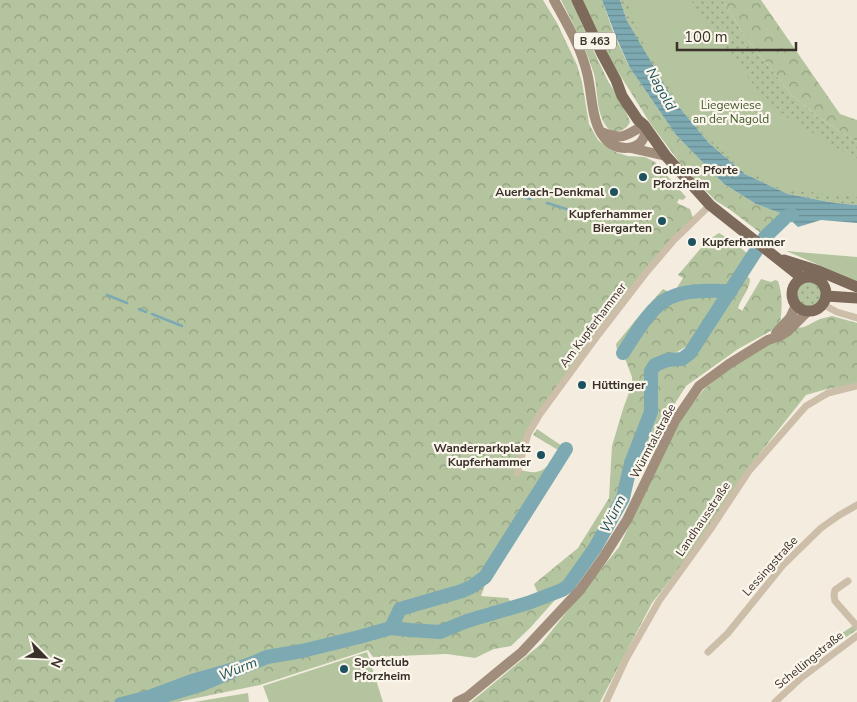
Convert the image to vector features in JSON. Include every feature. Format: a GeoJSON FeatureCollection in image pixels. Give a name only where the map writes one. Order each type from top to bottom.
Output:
{"type":"FeatureCollection","features":[{"type":"Feature","properties":{"kind":"main road"},"geometry":{"type":"LineString","coordinates":[[554,0],[582,56],[596,119],[606,140],[611,144],[624,148],[666,156]]}},
{"type":"Feature","properties":{"kind":"main road","name":"B 463"},"geometry":{"type":"LineString","coordinates":[[577,0],[622,96],[666,156],[710,204],[775,256],[819,271],[857,288]]}},
{"type":"Feature","properties":{"kind":"main road"},"geometry":{"type":"LineString","coordinates":[[601,132],[613,136],[621,136],[644,126],[644,138],[638,145],[630,148]]}},
{"type":"Feature","properties":{"kind":"main road"},"geometry":{"type":"LineString","coordinates":[[775,256],[798,281]]}},
{"type":"Feature","properties":{"kind":"main road"},"geometry":{"type":"LineString","coordinates":[[825,297],[823,284],[814,277],[808,276],[798,281],[792,289],[793,300],[796,305],[808,311],[816,310],[833,288],[857,288]]}},
{"type":"Feature","properties":{"kind":"main road"},"geometry":{"type":"LineString","coordinates":[[825,297],[857,298]]}},
{"type":"Feature","properties":{"kind":"main road","name":"Würmtalstraße"},"geometry":{"type":"LineString","coordinates":[[456,702],[467,697],[522,652],[580,590],[603,558],[626,520],[675,421],[699,386],[729,364],[768,340],[790,318],[796,305]]}},
{"type":"Feature","properties":{"kind":"main road","name":"Würmtalstraße"},"geometry":{"type":"LineString","coordinates":[[768,340],[788,331],[808,311]]}},
{"type":"Feature","properties":{"kind":"street","name":"Am Kupferhammer"},"geometry":{"type":"LineString","coordinates":[[517,472],[528,434],[540,414],[645,274],[674,240],[710,204]]}},
{"type":"Feature","properties":{"kind":"street"},"geometry":{"type":"LineString","coordinates":[[825,297],[837,312],[857,318]]}},
{"type":"Feature","properties":{"kind":"street","name":"Landhausstraße"},"geometry":{"type":"LineString","coordinates":[[606,702],[626,659],[659,601],[750,470],[806,406],[828,393],[857,386]]}},
{"type":"Feature","properties":{"kind":"street","name":"Lessingstraße"},"geometry":{"type":"LineString","coordinates":[[708,652],[728,633],[783,565],[821,528],[857,505]]}},
{"type":"Feature","properties":{"kind":"street","name":"Schellingstraße"},"geometry":{"type":"LineString","coordinates":[[848,581],[835,590],[835,601],[857,626]]}},
{"type":"Feature","properties":{"kind":"street","name":"Schellingstraße"},"geometry":{"type":"LineString","coordinates":[[775,702],[801,678],[857,636]]}},
{"type":"Feature","properties":{"kind":"green space"},"geometry":{"type":"Polygon","coordinates":[[[0,0],[543,0],[557,23],[577,65],[582,82],[589,124],[598,140],[618,153],[628,156],[645,157],[655,162],[686,197],[683,200],[679,199],[677,203],[690,209],[693,218],[546,402],[516,469],[531,472],[540,471],[550,464],[556,454],[558,450],[533,435],[537,429],[568,450],[567,457],[487,579],[481,596],[508,598],[515,609],[550,598],[555,600],[511,646],[494,649],[475,658],[447,654],[373,657],[368,650],[260,685],[177,702],[0,702],[0,0]]]}},
{"type":"Feature","properties":{"kind":"green space"},"geometry":{"type":"Polygon","coordinates":[[[561,0],[572,0],[603,71],[626,111],[630,122],[622,130],[616,132],[609,129],[600,114],[591,64],[561,0]]]}},
{"type":"Feature","properties":{"kind":"green space"},"geometry":{"type":"Polygon","coordinates":[[[583,0],[602,0],[615,37],[630,68],[676,135],[724,184],[756,204],[785,215],[762,234],[716,201],[686,171],[650,123],[610,59],[583,0]]]}},
{"type":"Feature","properties":{"kind":"green space","name":"Liegewiese an der Nagold"},"geometry":{"type":"Polygon","coordinates":[[[620,0],[723,0],[743,34],[791,94],[818,117],[857,142],[857,205],[788,194],[745,174],[709,143],[674,101],[632,34],[620,0]]]}},
{"type":"Feature","properties":{"kind":"green space","name":"Liegewiese an der Nagold"},"geometry":{"type":"Polygon","coordinates":[[[627,0],[691,0],[709,28],[758,90],[785,116],[857,162],[857,196],[783,190],[749,172],[706,137],[674,96],[641,39],[627,0]]]}},
{"type":"Feature","properties":{"kind":"green space"},"geometry":{"type":"Polygon","coordinates":[[[723,0],[761,0],[840,114],[857,120],[857,142],[818,117],[791,94],[743,34],[723,0]]]}},
{"type":"Feature","properties":{"kind":"green space"},"geometry":{"type":"Polygon","coordinates":[[[719,233],[748,254],[731,284],[687,346],[677,352],[653,360],[646,369],[645,382],[648,404],[646,418],[628,453],[621,478],[622,496],[604,528],[575,572],[563,585],[539,596],[534,584],[578,548],[609,498],[612,446],[632,384],[632,377],[626,361],[617,350],[616,344],[663,289],[673,294],[683,278],[678,275],[707,241],[719,233]]]}},
{"type":"Feature","properties":{"kind":"green space"},"geometry":{"type":"Polygon","coordinates":[[[786,251],[857,257],[857,281],[786,251]]]}},
{"type":"Feature","properties":{"kind":"green space"},"geometry":{"type":"Polygon","coordinates":[[[745,274],[750,279],[750,283],[738,308],[742,311],[761,279],[771,282],[778,281],[782,302],[780,324],[738,349],[686,386],[659,429],[630,484],[628,484],[635,456],[652,415],[654,401],[653,370],[656,366],[668,361],[682,360],[697,350],[713,330],[727,307],[733,290],[745,274]]]}},
{"type":"Feature","properties":{"kind":"green space"},"geometry":{"type":"Polygon","coordinates":[[[809,282],[818,285],[821,294],[818,303],[809,306],[800,303],[797,294],[800,285],[809,282]]]}},
{"type":"Feature","properties":{"kind":"green space"},"geometry":{"type":"Polygon","coordinates":[[[832,316],[857,323],[857,384],[806,395],[752,463],[698,544],[652,603],[600,702],[471,702],[541,644],[619,547],[683,416],[704,389],[729,369],[796,328],[832,316]]]}},
{"type":"Feature","properties":{"kind":"green space"},"geometry":{"type":"Polygon","coordinates":[[[854,625],[857,630],[818,657],[815,654],[835,638],[854,625]]]}},
{"type":"Feature","properties":{"kind":"green space","name":"Sportclub Pforzheim"},"geometry":{"type":"Polygon","coordinates":[[[367,652],[383,702],[269,702],[263,686],[367,652]]]}},
{"type":"Feature","properties":{"kind":"green space"},"geometry":{"type":"Polygon","coordinates":[[[248,693],[249,702],[194,702],[248,693]]]}},
{"type":"Feature","properties":{"kind":"water","name":"Nagold"},"geometry":{"type":"Polygon","coordinates":[[[602,0],[620,0],[627,21],[674,101],[709,143],[745,174],[788,194],[857,205],[857,223],[821,220],[798,227],[785,215],[756,204],[724,184],[676,135],[630,68],[602,0]]]}},
{"type":"Feature","properties":{"kind":"waterway"},"geometry":{"type":"LineString","coordinates":[[501,190],[530,199]]}},
{"type":"Feature","properties":{"kind":"waterway"},"geometry":{"type":"LineString","coordinates":[[547,203],[573,211]]}},
{"type":"Feature","properties":{"kind":"waterway","name":"Würm"},"geometry":{"type":"LineString","coordinates":[[144,702],[200,685],[267,657],[302,651],[391,628],[440,632],[467,621],[528,603],[568,586],[595,548],[623,498],[631,463],[651,412],[651,371],[655,365],[667,360],[682,359],[690,353],[765,237],[787,216],[792,215]]}},
{"type":"Feature","properties":{"kind":"waterway","name":"Würm"},"geometry":{"type":"LineString","coordinates":[[623,353],[649,314],[662,302],[676,295],[691,292],[731,291]]}},
{"type":"Feature","properties":{"kind":"waterway"},"geometry":{"type":"LineString","coordinates":[[107,295],[127,303]]}},
{"type":"Feature","properties":{"kind":"waterway"},"geometry":{"type":"LineString","coordinates":[[139,309],[146,312]]}},
{"type":"Feature","properties":{"kind":"waterway"},"geometry":{"type":"LineString","coordinates":[[152,314],[182,326]]}},
{"type":"Feature","properties":{"kind":"waterway","name":"Würm"},"geometry":{"type":"LineString","coordinates":[[391,628],[400,609],[462,591],[485,577],[566,449]]}},
{"type":"Feature","properties":{"kind":"waterway"},"geometry":{"type":"LineString","coordinates":[[119,702],[267,657]]}},
{"type":"Feature","properties":{"kind":"place","name":"Goldene Pforte Pforzheim"},"geometry":{"type":"Point","coordinates":[643,177]}},
{"type":"Feature","properties":{"kind":"place","name":"Auerbach-Denkmal"},"geometry":{"type":"Point","coordinates":[614,192]}},
{"type":"Feature","properties":{"kind":"place","name":"Kupferhammer Biergarten"},"geometry":{"type":"Point","coordinates":[662,221]}},
{"type":"Feature","properties":{"kind":"place","name":"Kupferhammer"},"geometry":{"type":"Point","coordinates":[692,242]}},
{"type":"Feature","properties":{"kind":"place","name":"Hüttinger"},"geometry":{"type":"Point","coordinates":[582,385]}},
{"type":"Feature","properties":{"kind":"place","name":"Wanderparkplatz Kupferhammer"},"geometry":{"type":"Point","coordinates":[541,455]}},
{"type":"Feature","properties":{"kind":"place","name":"Sportclub Pforzheim"},"geometry":{"type":"Point","coordinates":[344,669]}}]}
